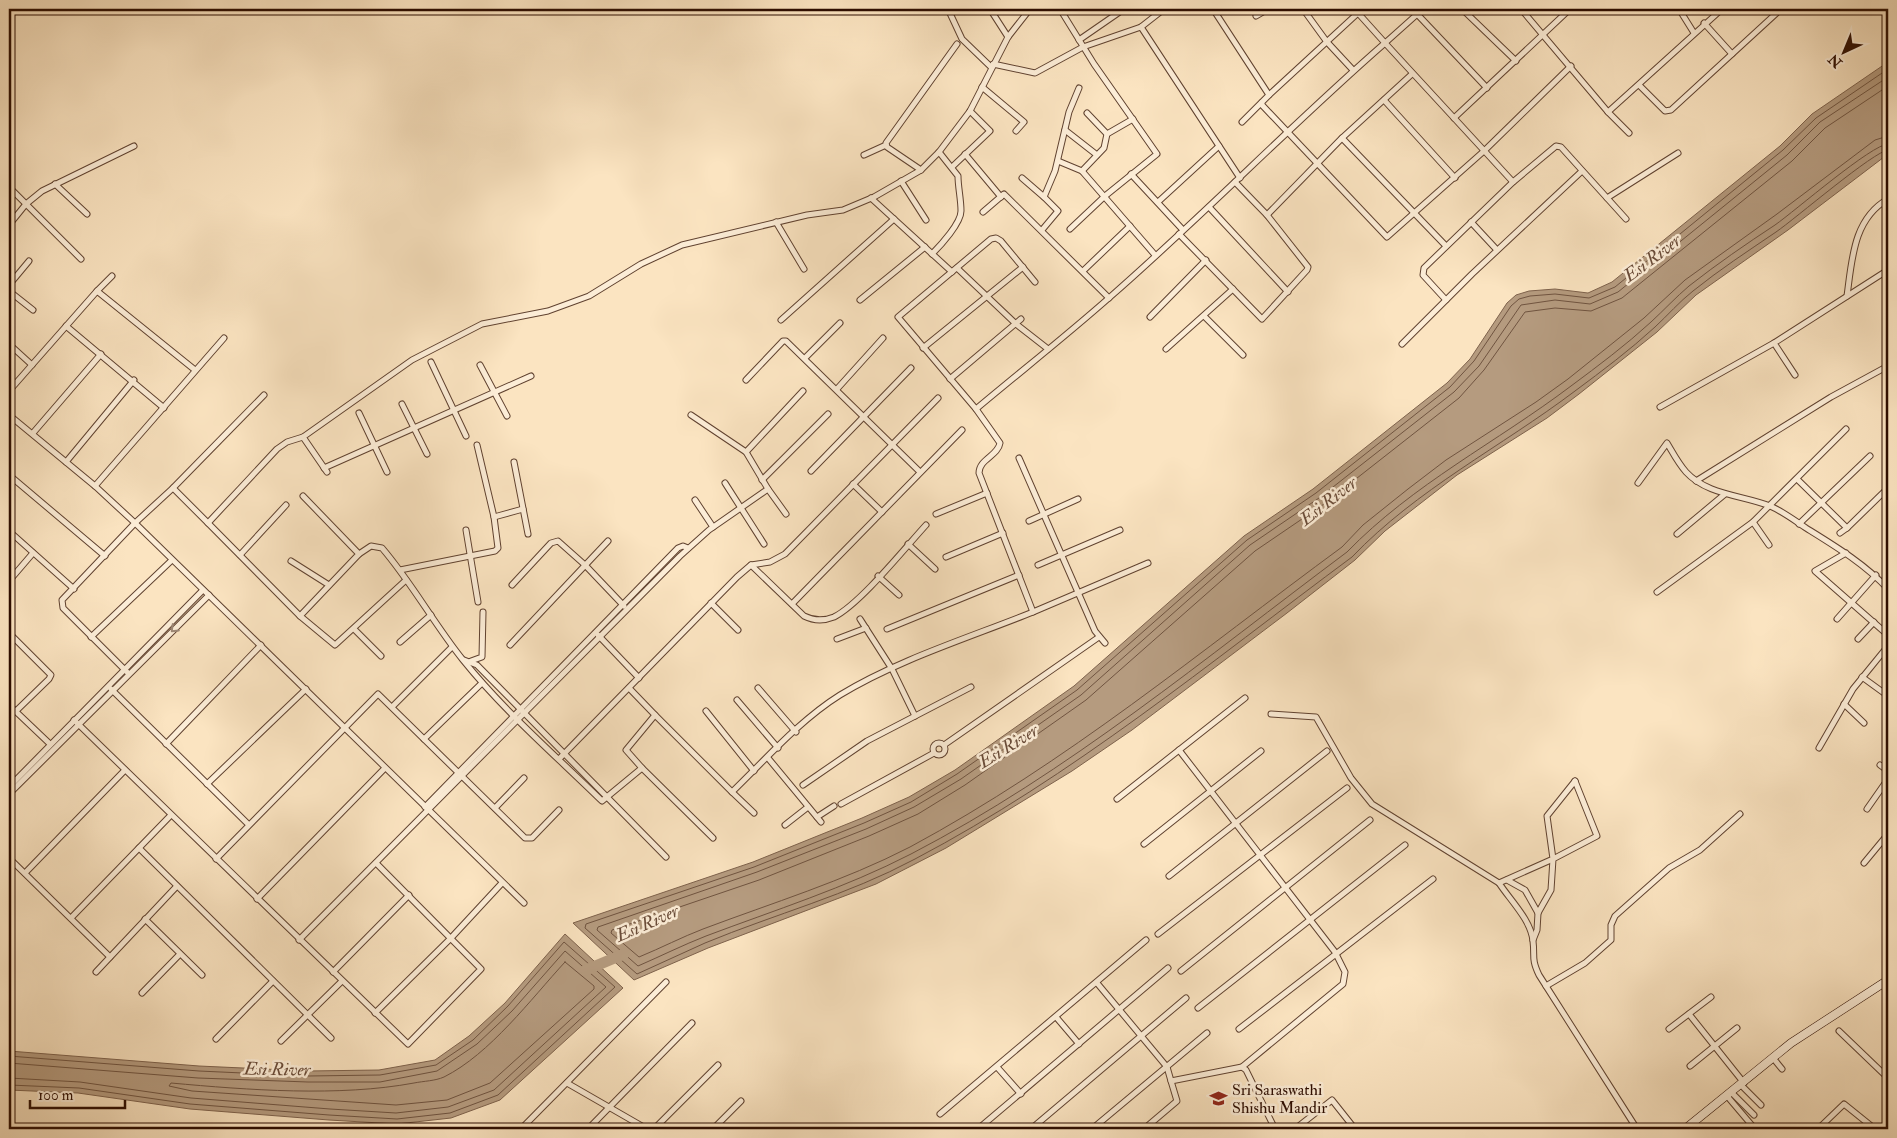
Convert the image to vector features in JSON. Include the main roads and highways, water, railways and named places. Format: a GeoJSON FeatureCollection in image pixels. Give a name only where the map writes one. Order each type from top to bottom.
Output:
{"type":"FeatureCollection","features":[{"type":"Feature","properties":{"kind":"water"},"geometry":{"type":"Polygon","coordinates":[[[1888,62],[1888,154],[1788,230],[1696,295],[1657,332],[1579,394],[1547,418],[1457,475],[1385,531],[1355,560],[1287,613],[1132,730],[1072,771],[946,848],[876,884],[708,948],[634,980],[573,923],[753,862],[909,797],[955,770],[1074,686],[1244,536],[1313,489],[1447,383],[1470,359],[1507,303],[1516,295],[1529,291],[1555,289],[1588,293],[1612,282],[1780,146],[1812,114],[1888,62]]]}},
{"type":"Feature","properties":{"kind":"water"},"geometry":{"type":"Polygon","coordinates":[[[565,934],[623,988],[500,1100],[451,1118],[397,1124],[329,1120],[190,1109],[78,1093],[9,1090],[9,1051],[199,1066],[308,1071],[379,1070],[435,1060],[469,1036],[505,1003],[565,934]]]}},
{"type":"Feature","properties":{"kind":"waterway","name":"Esi River"},"geometry":{"type":"LineString","coordinates":[[586,970],[624,954]]}},
{"type":"Feature","properties":{"kind":"place","name":"Sri Saraswathi Shishu Mandir"},"geometry":{"type":"Point","coordinates":[1218,1098]}}]}
